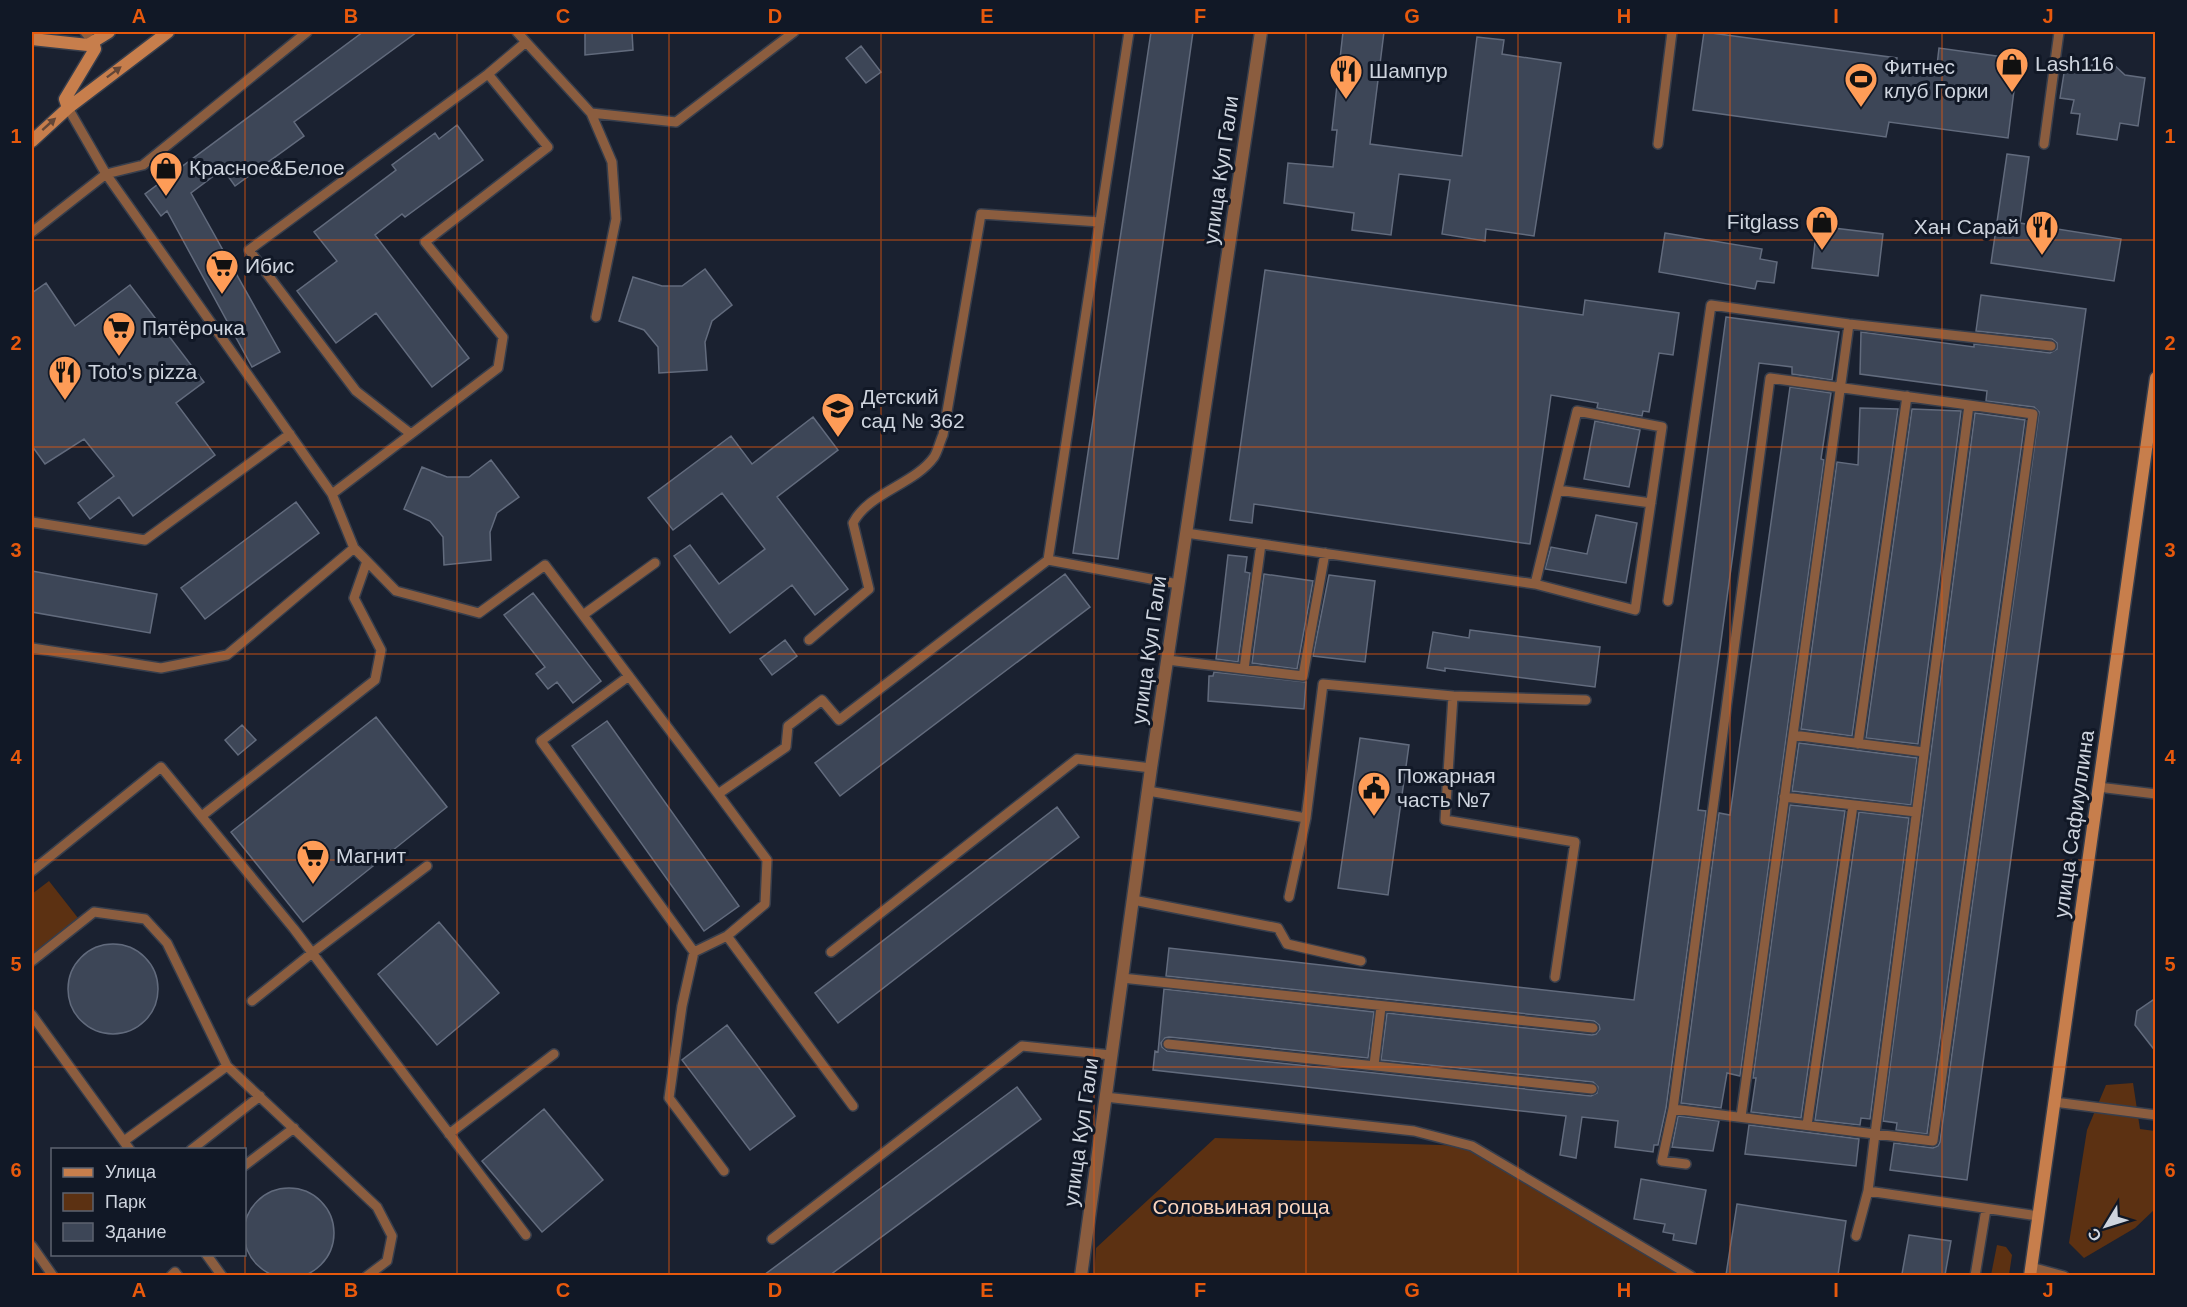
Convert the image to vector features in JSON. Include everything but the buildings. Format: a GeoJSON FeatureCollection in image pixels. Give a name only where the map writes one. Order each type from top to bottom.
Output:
{"type":"FeatureCollection","features":[{"type":"Feature","properties":{"kind":"street"},"geometry":{"type":"LineString","coordinates":[[32,39],[79,45],[93,42],[109,32]]}},
{"type":"Feature","properties":{"kind":"street"},"geometry":{"type":"LineString","coordinates":[[32,141],[68,108],[168,32]]}},
{"type":"Feature","properties":{"kind":"street","name":"улица Кул Гали"},"geometry":{"type":"LineString","coordinates":[[1081,1275],[1151,768],[1261,32]]}},
{"type":"Feature","properties":{"kind":"street"},"geometry":{"type":"LineString","coordinates":[[68,108],[65,99],[94,49],[93,42]]}},
{"type":"Feature","properties":{"kind":"street","name":"улица Сафиуллина"},"geometry":{"type":"LineString","coordinates":[[2030,1271],[2156,378]]}},
{"type":"Feature","properties":{"kind":"lane"},"geometry":{"type":"LineString","coordinates":[[85,32],[93,42]]}},
{"type":"Feature","properties":{"kind":"lane"},"geometry":{"type":"LineString","coordinates":[[32,232],[106,174],[143,165],[307,32]]}},
{"type":"Feature","properties":{"kind":"lane"},"geometry":{"type":"LineString","coordinates":[[517,32],[591,113],[612,162],[616,219],[596,317]]}},
{"type":"Feature","properties":{"kind":"lane"},"geometry":{"type":"LineString","coordinates":[[591,113],[676,122],[794,32]]}},
{"type":"Feature","properties":{"kind":"lane"},"geometry":{"type":"LineString","coordinates":[[718,794],[786,747],[788,726],[822,700],[839,720],[1048,560],[1129,32]]}},
{"type":"Feature","properties":{"kind":"lane"},"geometry":{"type":"LineString","coordinates":[[1658,144],[1672,32]]}},
{"type":"Feature","properties":{"kind":"lane"},"geometry":{"type":"LineString","coordinates":[[2044,144],[2059,32]]}},
{"type":"Feature","properties":{"kind":"lane"},"geometry":{"type":"LineString","coordinates":[[411,434],[356,391],[249,250],[488,74],[526,42]]}},
{"type":"Feature","properties":{"kind":"lane"},"geometry":{"type":"LineString","coordinates":[[332,494],[498,368],[503,337],[424,242],[548,147],[488,74]]}},
{"type":"Feature","properties":{"kind":"lane"},"geometry":{"type":"LineString","coordinates":[[68,108],[106,174],[332,494],[354,548],[396,591],[479,613],[545,566],[767,860],[765,904],[727,936],[694,952]]}},
{"type":"Feature","properties":{"kind":"lane"},"geometry":{"type":"LineString","coordinates":[[809,640],[869,589],[853,523],[859,512],[916,474],[934,457],[943,435],[981,214],[1100,222]]}},
{"type":"Feature","properties":{"kind":"lane"},"geometry":{"type":"LineString","coordinates":[[1668,601],[1712,305],[1849,324],[2051,346]]}},
{"type":"Feature","properties":{"kind":"lane"},"geometry":{"type":"LineString","coordinates":[[1741,1117],[1849,324]]}},
{"type":"Feature","properties":{"kind":"lane"},"geometry":{"type":"LineString","coordinates":[[1672,1109],[1933,1141],[2033,414],[1770,378],[1672,1109],[1662,1161],[1686,1164]]}},
{"type":"Feature","properties":{"kind":"lane"},"geometry":{"type":"LineString","coordinates":[[1858,744],[1907,396]]}},
{"type":"Feature","properties":{"kind":"lane"},"geometry":{"type":"LineString","coordinates":[[1856,1236],[1868,1191],[1969,405]]}},
{"type":"Feature","properties":{"kind":"lane"},"geometry":{"type":"LineString","coordinates":[[1186,533],[1535,584],[1635,610],[1662,427],[1577,411],[1535,584]]}},
{"type":"Feature","properties":{"kind":"lane"},"geometry":{"type":"LineString","coordinates":[[32,522],[145,540],[290,434]]}},
{"type":"Feature","properties":{"kind":"lane"},"geometry":{"type":"LineString","coordinates":[[1558,490],[1651,503]]}},
{"type":"Feature","properties":{"kind":"lane"},"geometry":{"type":"LineString","coordinates":[[1244,669],[1261,544]]}},
{"type":"Feature","properties":{"kind":"lane"},"geometry":{"type":"LineString","coordinates":[[32,648],[161,668],[227,655],[354,548]]}},
{"type":"Feature","properties":{"kind":"lane"},"geometry":{"type":"LineString","coordinates":[[1167,660],[1303,676],[1325,553]]}},
{"type":"Feature","properties":{"kind":"lane"},"geometry":{"type":"LineString","coordinates":[[1048,560],[1178,584]]}},
{"type":"Feature","properties":{"kind":"lane"},"geometry":{"type":"LineString","coordinates":[[203,815],[375,680],[381,650],[354,597],[367,561]]}},
{"type":"Feature","properties":{"kind":"lane"},"geometry":{"type":"LineString","coordinates":[[583,615],[655,563]]}},
{"type":"Feature","properties":{"kind":"lane"},"geometry":{"type":"LineString","coordinates":[[629,676],[541,741],[694,952],[682,1006],[669,1098],[724,1171]]}},
{"type":"Feature","properties":{"kind":"lane"},"geometry":{"type":"LineString","coordinates":[[1289,897],[1306,819],[1323,684],[1453,696],[1586,700]]}},
{"type":"Feature","properties":{"kind":"lane"},"geometry":{"type":"LineString","coordinates":[[1453,696],[1445,820],[1575,842],[1555,977]]}},
{"type":"Feature","properties":{"kind":"lane"},"geometry":{"type":"LineString","coordinates":[[1793,735],[1924,752]]}},
{"type":"Feature","properties":{"kind":"lane"},"geometry":{"type":"LineString","coordinates":[[831,952],[1077,759],[1151,768]]}},
{"type":"Feature","properties":{"kind":"lane"},"geometry":{"type":"LineString","coordinates":[[32,871],[161,767],[203,815],[312,952],[526,1235]]}},
{"type":"Feature","properties":{"kind":"lane"},"geometry":{"type":"LineString","coordinates":[[2098,787],[2156,794]]}},
{"type":"Feature","properties":{"kind":"lane"},"geometry":{"type":"LineString","coordinates":[[1148,791],[1306,819]]}},
{"type":"Feature","properties":{"kind":"lane"},"geometry":{"type":"LineString","coordinates":[[1784,798],[1916,812]]}},
{"type":"Feature","properties":{"kind":"lane"},"geometry":{"type":"LineString","coordinates":[[1807,1125],[1853,805]]}},
{"type":"Feature","properties":{"kind":"lane"},"geometry":{"type":"LineString","coordinates":[[252,1001],[312,952],[427,866]]}},
{"type":"Feature","properties":{"kind":"lane"},"geometry":{"type":"LineString","coordinates":[[1133,900],[1278,928],[1287,944],[1361,961]]}},
{"type":"Feature","properties":{"kind":"lane"},"geometry":{"type":"LineString","coordinates":[[32,962],[94,912],[145,919],[167,943],[227,1066],[377,1207],[392,1236],[387,1261],[368,1275]]}},
{"type":"Feature","properties":{"kind":"lane"},"geometry":{"type":"LineString","coordinates":[[727,936],[853,1106]]}},
{"type":"Feature","properties":{"kind":"lane"},"geometry":{"type":"LineString","coordinates":[[1122,978],[1593,1028]]}},
{"type":"Feature","properties":{"kind":"lane"},"geometry":{"type":"LineString","coordinates":[[1374,1065],[1381,1007]]}},
{"type":"Feature","properties":{"kind":"lane"},"geometry":{"type":"LineString","coordinates":[[32,1015],[129,1148]]}},
{"type":"Feature","properties":{"kind":"lane"},"geometry":{"type":"LineString","coordinates":[[1168,1044],[1592,1089]]}},
{"type":"Feature","properties":{"kind":"lane"},"geometry":{"type":"LineString","coordinates":[[772,1239],[1022,1046],[1111,1055]]}},
{"type":"Feature","properties":{"kind":"lane"},"geometry":{"type":"LineString","coordinates":[[449,1134],[554,1054]]}},
{"type":"Feature","properties":{"kind":"lane"},"geometry":{"type":"LineString","coordinates":[[124,1141],[227,1066]]}},
{"type":"Feature","properties":{"kind":"lane"},"geometry":{"type":"LineString","coordinates":[[192,1148],[260,1096]]}},
{"type":"Feature","properties":{"kind":"lane"},"geometry":{"type":"LineString","coordinates":[[1105,1097],[1414,1131],[1472,1146],[1692,1275]]}},
{"type":"Feature","properties":{"kind":"lane"},"geometry":{"type":"LineString","coordinates":[[2054,1102],[2156,1115]]}},
{"type":"Feature","properties":{"kind":"lane"},"geometry":{"type":"LineString","coordinates":[[246,1164],[294,1128]]}},
{"type":"Feature","properties":{"kind":"lane"},"geometry":{"type":"LineString","coordinates":[[1868,1191],[2038,1216]]}},
{"type":"Feature","properties":{"kind":"lane"},"geometry":{"type":"LineString","coordinates":[[1975,1275],[1986,1209]]}},
{"type":"Feature","properties":{"kind":"lane"},"geometry":{"type":"LineString","coordinates":[[32,1246],[53,1275]]}},
{"type":"Feature","properties":{"kind":"lane"},"geometry":{"type":"LineString","coordinates":[[208,1256],[222,1275]]}},
{"type":"Feature","properties":{"kind":"lane"},"geometry":{"type":"LineString","coordinates":[[2030,1271],[2064,1275]]}},
{"type":"Feature","properties":{"kind":"lane"},"geometry":{"type":"LineString","coordinates":[[171,1275],[175,1272],[178,1275]]}},
{"type":"Feature","properties":{"kind":"green space"},"geometry":{"type":"Polygon","coordinates":[[[49,881],[78,918],[32,954],[32,894],[49,881]]]}},
{"type":"Feature","properties":{"kind":"green space"},"geometry":{"type":"Polygon","coordinates":[[[2133,1083],[2140,1129],[2155,1131],[2155,1209],[2135,1228],[2084,1258],[2069,1243],[2087,1130],[2106,1085],[2133,1083]]]}},
{"type":"Feature","properties":{"kind":"green space","name":"Соловьиная роща"},"geometry":{"type":"Polygon","coordinates":[[[1215,1138],[1472,1146],[1683,1276],[1094,1276],[1096,1248],[1215,1138]]]}},
{"type":"Feature","properties":{"kind":"green space"},"geometry":{"type":"Polygon","coordinates":[[[1997,1245],[2006,1247],[2012,1255],[2009,1275],[1991,1275],[1997,1245]]]}},
{"type":"Feature","properties":{"kind":"place","name":"Lash116"},"geometry":{"type":"Point","coordinates":[2012,93]}},
{"type":"Feature","properties":{"kind":"place","name":"Шампур"},"geometry":{"type":"Point","coordinates":[1346,100]}},
{"type":"Feature","properties":{"kind":"place","name":"Фитнес клуб Горки"},"geometry":{"type":"Point","coordinates":[1861,108]}},
{"type":"Feature","properties":{"kind":"place","name":"Красное&Белое"},"geometry":{"type":"Point","coordinates":[166,197]}},
{"type":"Feature","properties":{"kind":"place","name":"Fitglass"},"geometry":{"type":"Point","coordinates":[1822,251]}},
{"type":"Feature","properties":{"kind":"place","name":"Хан Сарай"},"geometry":{"type":"Point","coordinates":[2042,256]}},
{"type":"Feature","properties":{"kind":"place","name":"Ибис"},"geometry":{"type":"Point","coordinates":[222,295]}},
{"type":"Feature","properties":{"kind":"place","name":"Пятёрочка"},"geometry":{"type":"Point","coordinates":[119,357]}},
{"type":"Feature","properties":{"kind":"place","name":"Toto's pizza"},"geometry":{"type":"Point","coordinates":[65,401]}},
{"type":"Feature","properties":{"kind":"place","name":"Детский сад № 362"},"geometry":{"type":"Point","coordinates":[838,438]}},
{"type":"Feature","properties":{"kind":"place","name":"Пожарная часть №7"},"geometry":{"type":"Point","coordinates":[1374,817]}},
{"type":"Feature","properties":{"kind":"place","name":"Магнит"},"geometry":{"type":"Point","coordinates":[313,885]}}]}
